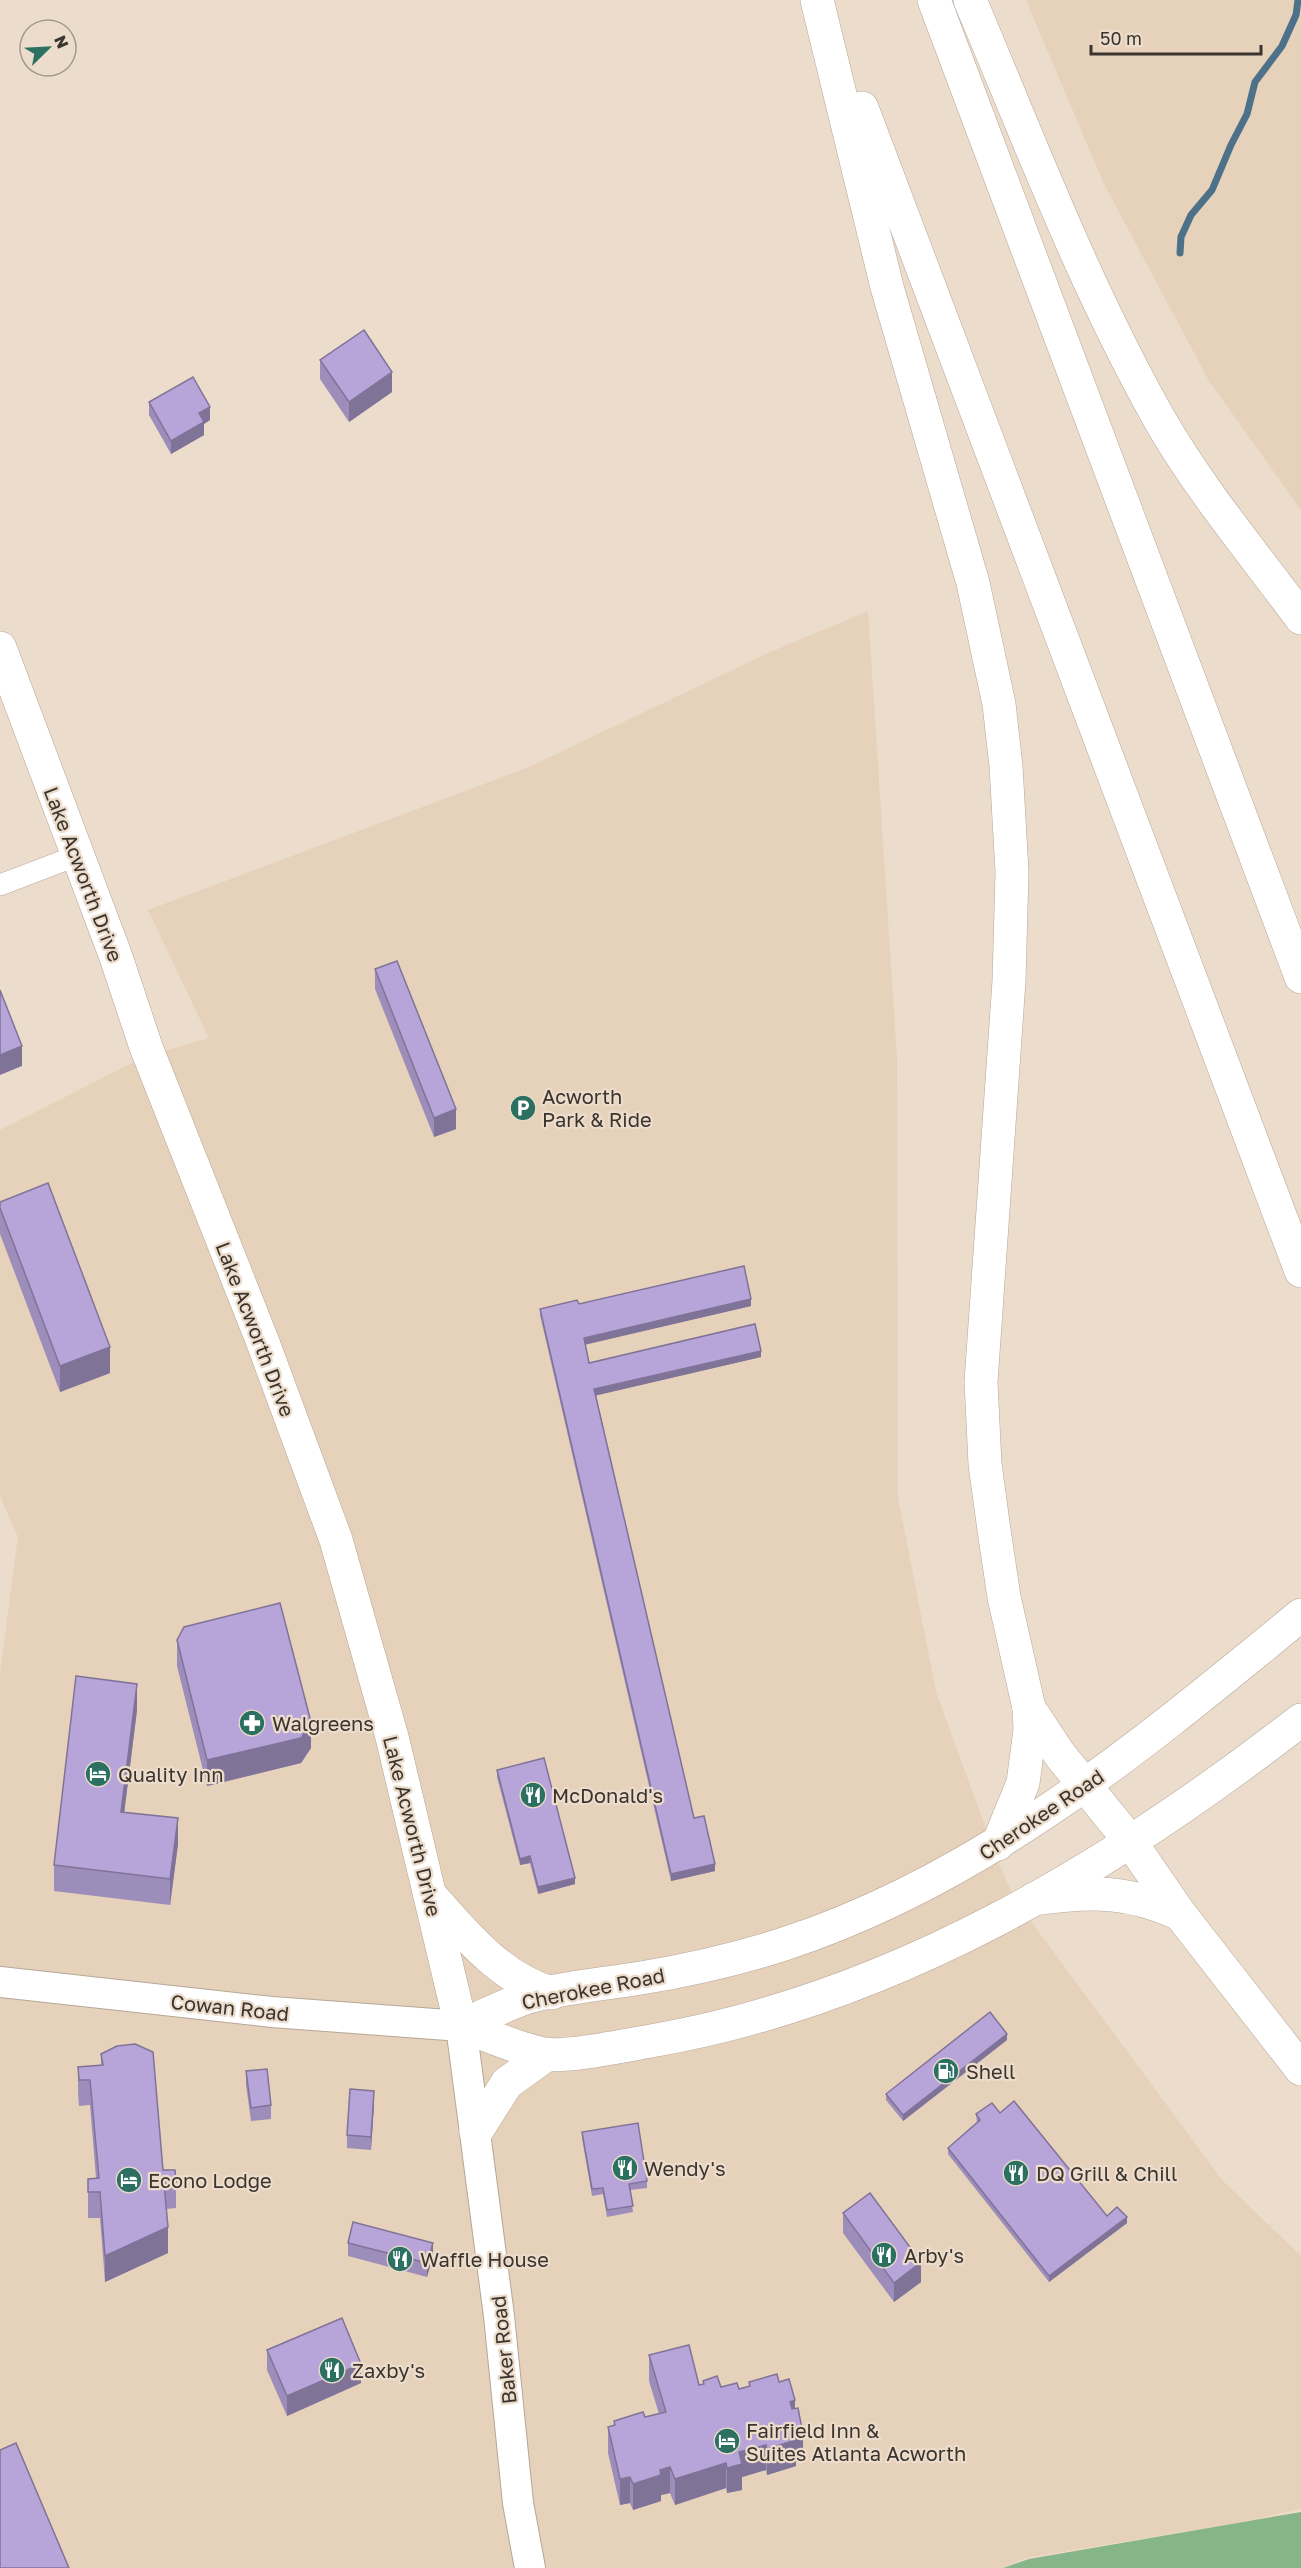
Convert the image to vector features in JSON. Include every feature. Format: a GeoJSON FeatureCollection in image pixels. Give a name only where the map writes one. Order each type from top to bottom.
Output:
{"type":"FeatureCollection","features":[{"type":"Feature","properties":{"kind":"main road"},"geometry":{"type":"LineString","coordinates":[[819,0],[1301,1271]]}},
{"type":"Feature","properties":{"kind":"main road"},"geometry":{"type":"LineString","coordinates":[[819,0],[887,287],[973,583],[999,704],[1010,818],[1012,872],[1009,981],[981,1382],[985,1464],[994,1530],[1006,1608],[1029,1708],[1030,1730],[1023,1783],[998,1844]]}},
{"type":"Feature","properties":{"kind":"main road"},"geometry":{"type":"LineString","coordinates":[[934,0],[1301,977]]}},
{"type":"Feature","properties":{"kind":"main road"},"geometry":{"type":"LineString","coordinates":[[970,0],[1092,287],[1162,423],[1195,474],[1301,618]]}},
{"type":"Feature","properties":{"kind":"main road","name":"Lake Acworth Drive"},"geometry":{"type":"LineString","coordinates":[[0,648],[76,856],[116,957],[150,1058],[262,1340],[336,1540],[369,1648],[461,2026]]}},
{"type":"Feature","properties":{"kind":"main road","name":"Cherokee Road"},"geometry":{"type":"LineString","coordinates":[[461,2026],[531,1997],[707,1965],[784,1944],[925,1886],[998,1844],[1085,1787],[1180,1714],[1301,1615]]}},
{"type":"Feature","properties":{"kind":"main road"},"geometry":{"type":"LineString","coordinates":[[1029,1708],[1085,1787],[1130,1841],[1179,1914],[1301,2068]]}},
{"type":"Feature","properties":{"kind":"main road"},"geometry":{"type":"LineString","coordinates":[[461,2026],[546,2055],[666,2039],[746,2020],[807,2002],[915,1961],[1034,1899],[1130,1841],[1238,1769],[1301,1720]]}},
{"type":"Feature","properties":{"kind":"main road"},"geometry":{"type":"LineString","coordinates":[[1034,1899],[1096,1892],[1118,1894],[1156,1904],[1179,1914]]}},
{"type":"Feature","properties":{"kind":"main road"},"geometry":{"type":"LineString","coordinates":[[430,1895],[485,1953],[520,1980],[552,1993]]}},
{"type":"Feature","properties":{"kind":"main road","name":"Cowan Road"},"geometry":{"type":"LineString","coordinates":[[0,1982],[279,2013],[461,2026]]}},
{"type":"Feature","properties":{"kind":"main road","name":"Baker Road"},"geometry":{"type":"LineString","coordinates":[[461,2026],[500,2316],[518,2503],[530,2568]]}},
{"type":"Feature","properties":{"kind":"main road"},"geometry":{"type":"LineString","coordinates":[[476,2132],[507,2083],[546,2055]]}},
{"type":"Feature","properties":{"kind":"street"},"geometry":{"type":"LineString","coordinates":[[0,885],[76,856]]}},
{"type":"Feature","properties":{"kind":"shaded area"},"geometry":{"type":"Polygon","coordinates":[[[1026,0],[1301,0],[1301,510],[1209,381],[1104,184],[1026,0]]]}},
{"type":"Feature","properties":{"kind":"shaded area"},"geometry":{"type":"Polygon","coordinates":[[[868,611],[897,1059],[898,1497],[936,1692],[997,1859],[1015,1900],[1223,2181],[1301,2256],[1301,2509],[1242,2522],[1026,2558],[1001,2568],[0,2568],[0,1673],[18,1537],[0,1496],[0,1130],[146,1056],[209,1038],[148,910],[529,767],[768,653],[868,611]]]}},
{"type":"Feature","properties":{"kind":"green space"},"geometry":{"type":"Polygon","coordinates":[[[1301,2512],[1301,2568],[1003,2568],[1029,2559],[1301,2512]]]}},
{"type":"Feature","properties":{"kind":"building"},"geometry":{"type":"Polygon","coordinates":[[[364,330],[392,372],[349,402],[320,360],[364,330]]]}},
{"type":"Feature","properties":{"kind":"building"},"geometry":{"type":"Polygon","coordinates":[[[193,377],[210,407],[199,413],[204,422],[171,441],[149,402],[193,377]]]}},
{"type":"Feature","properties":{"kind":"building"},"geometry":{"type":"Polygon","coordinates":[[[397,961],[456,1109],[434,1118],[375,969],[397,961]]]}},
{"type":"Feature","properties":{"kind":"building"},"geometry":{"type":"Polygon","coordinates":[[[0,990],[22,1046],[0,1055],[0,990]]]}},
{"type":"Feature","properties":{"kind":"building"},"geometry":{"type":"Polygon","coordinates":[[[48,1183],[110,1347],[60,1366],[0,1208],[0,1202],[48,1183]]]}},
{"type":"Feature","properties":{"kind":"building"},"geometry":{"type":"Polygon","coordinates":[[[744,1266],[751,1299],[584,1338],[589,1363],[755,1324],[761,1351],[594,1389],[694,1818],[704,1816],[715,1864],[671,1874],[540,1309],[577,1300],[579,1304],[744,1266]]]}},
{"type":"Feature","properties":{"kind":"building","name":"Walgreens"},"geometry":{"type":"Polygon","coordinates":[[[280,1603],[311,1722],[301,1738],[207,1760],[177,1640],[184,1627],[280,1603]]]}},
{"type":"Feature","properties":{"kind":"building","name":"Quality Inn"},"geometry":{"type":"Polygon","coordinates":[[[76,1676],[137,1684],[121,1812],[178,1818],[170,1879],[54,1865],[76,1676]]]}},
{"type":"Feature","properties":{"kind":"building"},"geometry":{"type":"Polygon","coordinates":[[[544,1758],[575,1878],[538,1887],[530,1856],[520,1859],[497,1770],[544,1758]]]}},
{"type":"Feature","properties":{"kind":"building","name":"Shell"},"geometry":{"type":"Polygon","coordinates":[[[990,2012],[1007,2034],[903,2115],[886,2094],[990,2012]]]}},
{"type":"Feature","properties":{"kind":"building","name":"Econo Lodge"},"geometry":{"type":"Polygon","coordinates":[[[135,2044],[153,2052],[163,2170],[175,2170],[176,2182],[164,2184],[168,2227],[105,2256],[100,2192],[88,2192],[88,2179],[99,2178],[90,2080],[79,2080],[78,2067],[103,2065],[101,2054],[117,2046],[135,2044]]]}},
{"type":"Feature","properties":{"kind":"building"},"geometry":{"type":"Polygon","coordinates":[[[267,2069],[271,2105],[251,2108],[246,2071],[267,2069]]]}},
{"type":"Feature","properties":{"kind":"building"},"geometry":{"type":"Polygon","coordinates":[[[350,2089],[374,2091],[371,2137],[347,2135],[350,2089]]]}},
{"type":"Feature","properties":{"kind":"building"},"geometry":{"type":"Polygon","coordinates":[[[1014,2101],[1107,2216],[1117,2207],[1127,2217],[1049,2276],[948,2148],[980,2120],[976,2114],[992,2103],[1000,2113],[1014,2101]]]}},
{"type":"Feature","properties":{"kind":"building"},"geometry":{"type":"Polygon","coordinates":[[[638,2123],[647,2181],[629,2184],[633,2206],[607,2210],[603,2188],[592,2189],[582,2132],[638,2123]]]}},
{"type":"Feature","properties":{"kind":"building"},"geometry":{"type":"Polygon","coordinates":[[[870,2193],[921,2262],[894,2283],[843,2213],[870,2193]]]}},
{"type":"Feature","properties":{"kind":"building"},"geometry":{"type":"Polygon","coordinates":[[[353,2222],[433,2243],[427,2263],[348,2243],[353,2222]]]}},
{"type":"Feature","properties":{"kind":"building"},"geometry":{"type":"Polygon","coordinates":[[[342,2318],[361,2364],[287,2396],[267,2350],[342,2318]]]}},
{"type":"Feature","properties":{"kind":"building","name":"Fairfield Inn & Suites Atlanta Acworth"},"geometry":{"type":"Polygon","coordinates":[[[689,2345],[699,2385],[717,2376],[721,2387],[737,2383],[739,2389],[750,2386],[749,2382],[777,2374],[779,2382],[789,2379],[795,2400],[790,2402],[792,2409],[798,2408],[803,2434],[795,2437],[796,2440],[767,2449],[766,2445],[739,2452],[742,2464],[727,2468],[726,2463],[675,2479],[670,2467],[660,2470],[661,2475],[633,2484],[630,2477],[620,2479],[608,2427],[615,2425],[614,2421],[643,2412],[645,2417],[666,2412],[649,2355],[689,2345]]]}},
{"type":"Feature","properties":{"kind":"building"},"geometry":{"type":"Polygon","coordinates":[[[16,2443],[69,2568],[0,2568],[0,2450],[16,2443]]]}},
{"type":"Feature","properties":{"kind":"waterway"},"geometry":{"type":"LineString","coordinates":[[1180,253],[1181,237],[1191,215],[1212,190],[1247,114],[1255,82],[1282,46],[1296,15],[1298,0]]}},
{"type":"Feature","properties":{"kind":"place","name":"Acworth Park & Ride"},"geometry":{"type":"Point","coordinates":[523,1108]}},
{"type":"Feature","properties":{"kind":"place","name":"Walgreens"},"geometry":{"type":"Point","coordinates":[252,1723]}},
{"type":"Feature","properties":{"kind":"place","name":"Quality Inn"},"geometry":{"type":"Point","coordinates":[98,1774]}},
{"type":"Feature","properties":{"kind":"place","name":"McDonald's"},"geometry":{"type":"Point","coordinates":[533,1795]}},
{"type":"Feature","properties":{"kind":"place","name":"Shell"},"geometry":{"type":"Point","coordinates":[946,2071]}},
{"type":"Feature","properties":{"kind":"place","name":"Wendy's"},"geometry":{"type":"Point","coordinates":[625,2168]}},
{"type":"Feature","properties":{"kind":"place","name":"DQ Grill & Chill"},"geometry":{"type":"Point","coordinates":[1016,2173]}},
{"type":"Feature","properties":{"kind":"place","name":"Econo Lodge"},"geometry":{"type":"Point","coordinates":[129,2180]}},
{"type":"Feature","properties":{"kind":"place","name":"Arby's"},"geometry":{"type":"Point","coordinates":[884,2255]}},
{"type":"Feature","properties":{"kind":"place","name":"Waffle House"},"geometry":{"type":"Point","coordinates":[400,2259]}},
{"type":"Feature","properties":{"kind":"place","name":"Zaxby's"},"geometry":{"type":"Point","coordinates":[332,2370]}},
{"type":"Feature","properties":{"kind":"place","name":"Fairfield Inn & Suites Atlanta Acworth"},"geometry":{"type":"Point","coordinates":[727,2441]}}]}
